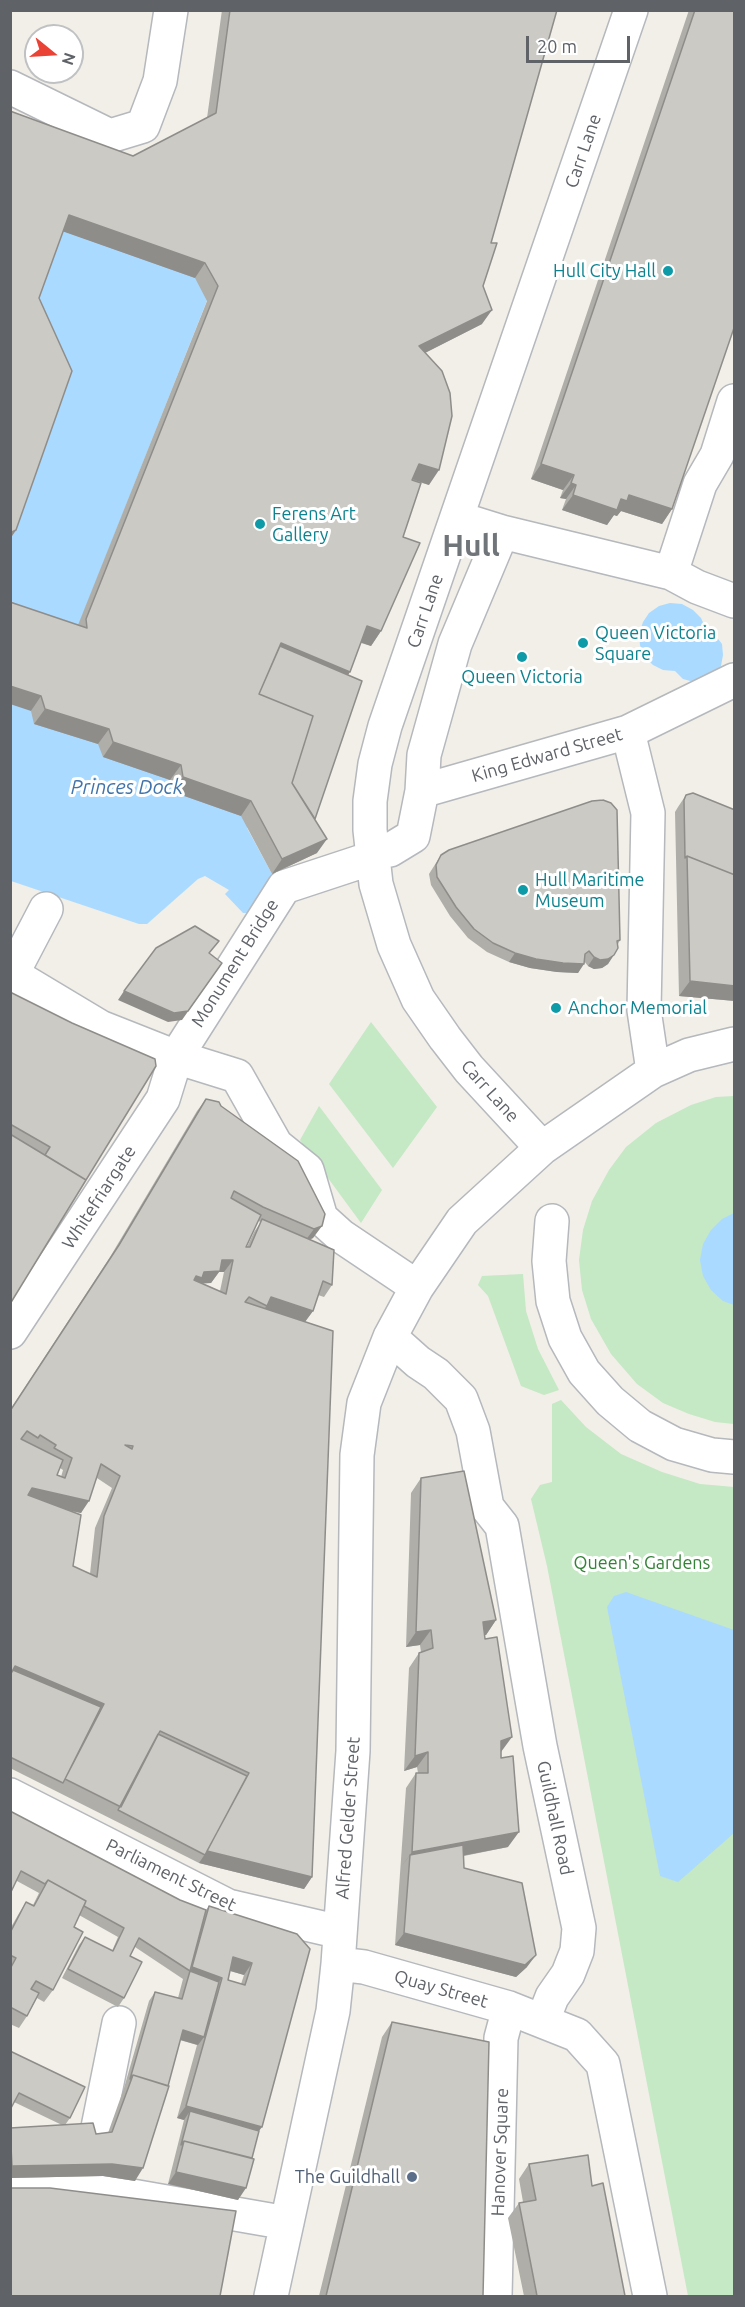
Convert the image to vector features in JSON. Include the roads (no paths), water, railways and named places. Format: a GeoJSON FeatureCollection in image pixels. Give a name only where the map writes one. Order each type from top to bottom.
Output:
{"type":"FeatureCollection","features":[{"type":"Feature","properties":{"kind":"street"},"geometry":{"type":"LineString","coordinates":[[10,87],[110,136],[142,126],[160,81],[171,10]]}},
{"type":"Feature","properties":{"kind":"street","name":"Carr Lane"},"geometry":{"type":"LineString","coordinates":[[542,1148],[469,1069],[418,999],[394,945],[376,884],[381,854],[370,801],[375,764],[385,726],[480,525],[631,10]]}},
{"type":"Feature","properties":{"kind":"street"},"geometry":{"type":"LineString","coordinates":[[671,573],[700,484],[726,459],[735,401]]}},
{"type":"Feature","properties":{"kind":"street"},"geometry":{"type":"LineString","coordinates":[[381,854],[413,836],[422,791],[424,755],[455,644],[480,525],[671,573],[697,587],[735,601]]}},
{"type":"Feature","properties":{"kind":"street","name":"King Edward Street"},"geometry":{"type":"LineString","coordinates":[[422,791],[628,732],[735,680]]}},
{"type":"Feature","properties":{"kind":"street"},"geometry":{"type":"LineString","coordinates":[[628,732],[648,813],[644,1010],[653,1071]]}},
{"type":"Feature","properties":{"kind":"street","name":"Monument Bridge"},"geometry":{"type":"LineString","coordinates":[[176,1057],[284,887],[381,854]]}},
{"type":"Feature","properties":{"kind":"street"},"geometry":{"type":"LineString","coordinates":[[46,909],[11,973],[100,1026],[176,1057],[237,1076],[276,1145],[307,1170],[321,1218],[341,1236],[417,1287]]}},
{"type":"Feature","properties":{"kind":"street","name":"Alfred Gelder Street"},"geometry":{"type":"LineString","coordinates":[[271,2296],[333,2012],[338,1964],[353,1751],[357,1455],[364,1403],[390,1337],[417,1287],[462,1221],[542,1148],[653,1071],[689,1055],[735,1044]]}},
{"type":"Feature","properties":{"kind":"street","name":"Whitefriargate"},"geometry":{"type":"LineString","coordinates":[[10,1332],[163,1099],[176,1057]]}},
{"type":"Feature","properties":{"kind":"street"},"geometry":{"type":"LineString","coordinates":[[552,1221],[549,1261],[553,1301],[566,1338],[585,1372],[610,1401],[640,1426],[674,1444],[712,1455],[735,1457]]}},
{"type":"Feature","properties":{"kind":"street","name":"Guildhall Road"},"geometry":{"type":"LineString","coordinates":[[390,1337],[418,1362],[436,1374],[461,1399],[473,1431],[487,1507],[502,1526],[540,1746],[579,1928],[577,1951],[568,1974],[552,1997],[543,2020]]}},
{"type":"Feature","properties":{"kind":"street","name":"Parliament Street"},"geometry":{"type":"LineString","coordinates":[[10,1795],[228,1906],[340,1932]]}},
{"type":"Feature","properties":{"kind":"street","name":"Quay Street"},"geometry":{"type":"LineString","coordinates":[[338,1964],[364,1968],[543,2020]]}},
{"type":"Feature","properties":{"kind":"street","name":"Hanover Square"},"geometry":{"type":"LineString","coordinates":[[495,2296],[501,2038],[508,2008]]}},
{"type":"Feature","properties":{"kind":"street"},"geometry":{"type":"LineString","coordinates":[[543,2020],[577,2035],[603,2064],[650,2296]]}},
{"type":"Feature","properties":{"kind":"street"},"geometry":{"type":"LineString","coordinates":[[86,2188],[119,2024]]}},
{"type":"Feature","properties":{"kind":"street"},"geometry":{"type":"LineString","coordinates":[[10,2189],[86,2188],[287,2223]]}},
{"type":"Feature","properties":{"kind":"water","name":"Princes Dock"},"geometry":{"type":"Polygon","coordinates":[[[10,130],[242,212],[75,634],[285,724],[247,828],[272,874],[247,913],[243,913],[225,894],[229,890],[205,876],[198,879],[147,924],[139,924],[11,881],[10,130]]]}},
{"type":"Feature","properties":{"kind":"water"},"geometry":{"type":"Polygon","coordinates":[[[670,603],[682,604],[693,610],[701,618],[706,629],[722,644],[721,666],[715,675],[694,682],[683,679],[675,671],[663,670],[653,665],[644,656],[639,634],[643,622],[649,613],[659,606],[670,603]]]}},
{"type":"Feature","properties":{"kind":"water"},"geometry":{"type":"Polygon","coordinates":[[[734,1213],[734,1305],[723,1301],[711,1290],[703,1276],[700,1260],[703,1244],[711,1230],[722,1219],[734,1213]]]}},
{"type":"Feature","properties":{"kind":"water"},"geometry":{"type":"Polygon","coordinates":[[[626,1592],[734,1630],[734,1833],[678,1882],[660,1876],[607,1607],[614,1596],[626,1592]]]}},
{"type":"Feature","properties":{"kind":"place","name":"Hull City Hall"},"geometry":{"type":"Point","coordinates":[668,271]}},
{"type":"Feature","properties":{"kind":"place","name":"Ferens Art Gallery"},"geometry":{"type":"Point","coordinates":[260,524]}},
{"type":"Feature","properties":{"kind":"place","name":"Queen Victoria Square"},"geometry":{"type":"Point","coordinates":[583,643]}},
{"type":"Feature","properties":{"kind":"place","name":"Queen Victoria"},"geometry":{"type":"Point","coordinates":[522,657]}},
{"type":"Feature","properties":{"kind":"place","name":"Hull Maritime Museum"},"geometry":{"type":"Point","coordinates":[523,890]}},
{"type":"Feature","properties":{"kind":"place","name":"Anchor Memorial"},"geometry":{"type":"Point","coordinates":[556,1008]}},
{"type":"Feature","properties":{"kind":"place","name":"The Guildhall"},"geometry":{"type":"Point","coordinates":[412,2177]}},
{"type":"Feature","properties":{"kind":"district","name":"Hull"},"geometry":{"type":"Point","coordinates":[471,546]}},
{"type":"Feature","properties":{"kind":"park label","name":"Queen's Gardens"},"geometry":{"type":"Point","coordinates":[642,1563]}}]}
